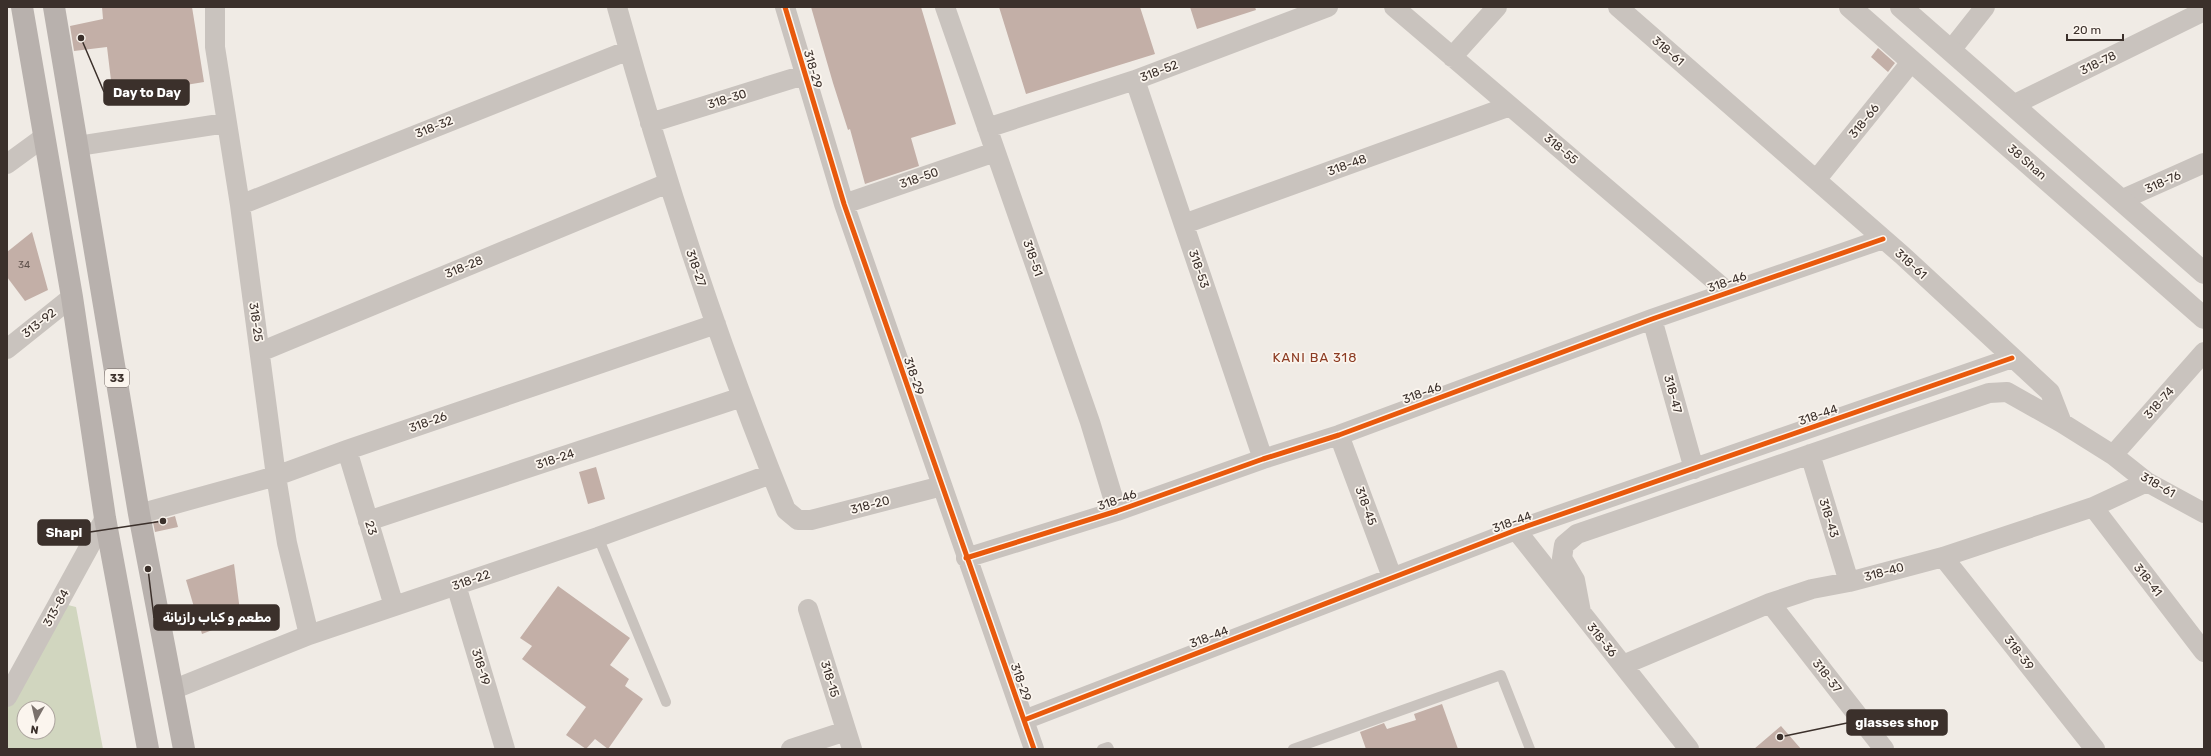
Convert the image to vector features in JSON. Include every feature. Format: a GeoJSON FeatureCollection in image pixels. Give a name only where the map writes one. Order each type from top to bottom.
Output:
{"type":"FeatureCollection","features":[{"type":"Feature","properties":{"kind":"main road"},"geometry":{"type":"LineString","coordinates":[[22,7],[72,297],[105,518],[148,749]]}},
{"type":"Feature","properties":{"kind":"main road","name":"33"},"geometry":{"type":"LineString","coordinates":[[54,7],[139,514],[184,749]]}},
{"type":"Feature","properties":{"kind":"street","name":"318-25"},"geometry":{"type":"LineString","coordinates":[[215,7],[215,47],[240,205],[276,476],[288,543],[308,635]]}},
{"type":"Feature","properties":{"kind":"street","name":"318-27"},"geometry":{"type":"LineString","coordinates":[[617,7],[668,183],[716,324],[742,397],[786,510],[798,520]]}},
{"type":"Feature","properties":{"kind":"street","name":"318-29"},"geometry":{"type":"LineString","coordinates":[[785,7],[844,204],[966,558],[1034,749]]}},
{"type":"Feature","properties":{"kind":"street","name":"318-51"},"geometry":{"type":"LineString","coordinates":[[945,7],[1090,422],[1117,511]]}},
{"type":"Feature","properties":{"kind":"street","name":"318-52"},"geometry":{"type":"LineString","coordinates":[[987,128],[1135,80],[1328,7]]}},
{"type":"Feature","properties":{"kind":"street","name":"318-55"},"geometry":{"type":"LineString","coordinates":[[1394,7],[1728,292]]}},
{"type":"Feature","properties":{"kind":"street"},"geometry":{"type":"LineString","coordinates":[[1452,57],[1497,7]]}},
{"type":"Feature","properties":{"kind":"street","name":"318-61"},"geometry":{"type":"LineString","coordinates":[[1618,7],[1883,239],[2050,392],[2062,423],[2113,455],[2147,482],[2204,513]]}},
{"type":"Feature","properties":{"kind":"street","name":"38 Shan"},"geometry":{"type":"LineString","coordinates":[[1850,7],[2204,318]]}},
{"type":"Feature","properties":{"kind":"street"},"geometry":{"type":"LineString","coordinates":[[1901,7],[2204,273]]}},
{"type":"Feature","properties":{"kind":"street"},"geometry":{"type":"LineString","coordinates":[[1912,61],[1951,50],[1985,7]]}},
{"type":"Feature","properties":{"kind":"street","name":"318-78"},"geometry":{"type":"LineString","coordinates":[[2013,105],[2204,11]]}},
{"type":"Feature","properties":{"kind":"street","name":"318-32"},"geometry":{"type":"LineString","coordinates":[[240,205],[629,50]]}},
{"type":"Feature","properties":{"kind":"street","name":"318-66"},"geometry":{"type":"LineString","coordinates":[[1816,180],[1912,61]]}},
{"type":"Feature","properties":{"kind":"street","name":"318-30"},"geometry":{"type":"LineString","coordinates":[[650,123],[804,74]]}},
{"type":"Feature","properties":{"kind":"street","name":"318-53"},"geometry":{"type":"LineString","coordinates":[[1135,80],[1263,459]]}},
{"type":"Feature","properties":{"kind":"street","name":"318-48"},"geometry":{"type":"LineString","coordinates":[[1184,224],[1510,106]]}},
{"type":"Feature","properties":{"kind":"street"},"geometry":{"type":"LineString","coordinates":[[78,146],[226,123]]}},
{"type":"Feature","properties":{"kind":"street"},"geometry":{"type":"LineString","coordinates":[[7,164],[44,136]]}},
{"type":"Feature","properties":{"kind":"street","name":"318-50"},"geometry":{"type":"LineString","coordinates":[[844,204],[995,152]]}},
{"type":"Feature","properties":{"kind":"street","name":"318-76"},"geometry":{"type":"LineString","coordinates":[[2121,200],[2204,163]]}},
{"type":"Feature","properties":{"kind":"street","name":"318-28"},"geometry":{"type":"LineString","coordinates":[[260,352],[668,183]]}},
{"type":"Feature","properties":{"kind":"street","name":"318-46"},"geometry":{"type":"LineString","coordinates":[[966,558],[1117,511],[1263,459],[1339,435],[1652,319],[1883,239]]}},
{"type":"Feature","properties":{"kind":"street","name":"313-92"},"geometry":{"type":"LineString","coordinates":[[7,349],[72,297]]}},
{"type":"Feature","properties":{"kind":"street","name":"318-47"},"geometry":{"type":"LineString","coordinates":[[1652,319],[1694,469]]}},
{"type":"Feature","properties":{"kind":"street","name":"318-26"},"geometry":{"type":"LineString","coordinates":[[139,514],[276,476],[347,450],[716,324]]}},
{"type":"Feature","properties":{"kind":"street","name":"318-74"},"geometry":{"type":"LineString","coordinates":[[2113,455],[2204,352]]}},
{"type":"Feature","properties":{"kind":"street","name":"318-44"},"geometry":{"type":"LineString","coordinates":[[1024,720],[1516,530],[2012,358]]}},
{"type":"Feature","properties":{"kind":"street"},"geometry":{"type":"LineString","coordinates":[[1580,612],[1575,580],[1562,558],[1564,545],[1577,534],[1989,393],[2007,392],[2062,423]]}},
{"type":"Feature","properties":{"kind":"street","name":"318-24"},"geometry":{"type":"LineString","coordinates":[[368,521],[742,397]]}},
{"type":"Feature","properties":{"kind":"street","name":"318-45"},"geometry":{"type":"LineString","coordinates":[[1339,435],[1392,577]]}},
{"type":"Feature","properties":{"kind":"street","name":"23"},"geometry":{"type":"LineString","coordinates":[[347,450],[394,606]]}},
{"type":"Feature","properties":{"kind":"street","name":"318-43"},"geometry":{"type":"LineString","coordinates":[[1810,454],[1848,582]]}},
{"type":"Feature","properties":{"kind":"street","name":"318-22"},"geometry":{"type":"LineString","coordinates":[[172,690],[308,635],[598,537],[771,474]]}},
{"type":"Feature","properties":{"kind":"street","name":"318-40"},"geometry":{"type":"LineString","coordinates":[[1623,665],[1770,603],[1812,589],[1848,582],[1943,557],[2093,508],[2147,482]]}},
{"type":"Feature","properties":{"kind":"street","name":"318-20"},"geometry":{"type":"LineString","coordinates":[[798,520],[812,520],[942,486]]}},
{"type":"Feature","properties":{"kind":"street","name":"318-41"},"geometry":{"type":"LineString","coordinates":[[2093,508],[2202,643]]}},
{"type":"Feature","properties":{"kind":"street","name":"313-84"},"geometry":{"type":"LineString","coordinates":[[7,697],[105,518]]}},
{"type":"Feature","properties":{"kind":"street","name":"318-36"},"geometry":{"type":"LineString","coordinates":[[1516,530],[1689,749]]}},
{"type":"Feature","properties":{"kind":"street","name":"318-39"},"geometry":{"type":"LineString","coordinates":[[1943,557],[2088,746]]}},
{"type":"Feature","properties":{"kind":"street","name":"318-19"},"geometry":{"type":"LineString","coordinates":[[456,585],[505,749]]}},
{"type":"Feature","properties":{"kind":"street","name":"318-37"},"geometry":{"type":"LineString","coordinates":[[1770,603],[1884,749]]}},
{"type":"Feature","properties":{"kind":"street","name":"318-15"},"geometry":{"type":"LineString","coordinates":[[808,609],[849,740]]}},
{"type":"Feature","properties":{"kind":"street"},"geometry":{"type":"LineString","coordinates":[[791,749],[849,740]]}},
{"type":"Feature","properties":{"kind":"lane"},"geometry":{"type":"LineString","coordinates":[[598,537],[666,702]]}},
{"type":"Feature","properties":{"kind":"lane"},"geometry":{"type":"LineString","coordinates":[[1293,749],[1501,674],[1530,749]]}},
{"type":"Feature","properties":{"kind":"lane"},"geometry":{"type":"LineString","coordinates":[[1102,749],[1108,747],[1109,749]]}},
{"type":"Feature","properties":{"kind":"green space"},"geometry":{"type":"Polygon","coordinates":[[[64,604],[76,607],[103,749],[7,749],[7,708],[64,604]]]}},
{"type":"Feature","properties":{"kind":"building"},"geometry":{"type":"Polygon","coordinates":[[[102,7],[192,7],[204,82],[113,97],[107,47],[74,51],[70,26],[103,19],[102,7]]]}},
{"type":"Feature","properties":{"kind":"building"},"geometry":{"type":"Polygon","coordinates":[[[811,7],[921,7],[956,124],[911,138],[919,166],[865,184],[850,129],[848,130],[811,7]]]}},
{"type":"Feature","properties":{"kind":"building"},"geometry":{"type":"Polygon","coordinates":[[[999,7],[1140,7],[1155,54],[1026,94],[999,7]]]}},
{"type":"Feature","properties":{"kind":"building"},"geometry":{"type":"Polygon","coordinates":[[[1190,7],[1255,7],[1256,10],[1197,29],[1190,7]]]}},
{"type":"Feature","properties":{"kind":"building"},"geometry":{"type":"Polygon","coordinates":[[[1878,48],[1895,63],[1888,72],[1871,57],[1878,48]]]}},
{"type":"Feature","properties":{"kind":"building"},"geometry":{"type":"Polygon","coordinates":[[[32,232],[48,290],[25,301],[7,277],[7,252],[32,232]]]}},
{"type":"Feature","properties":{"kind":"building"},"geometry":{"type":"Polygon","coordinates":[[[596,467],[605,499],[588,504],[579,472],[596,467]]]}},
{"type":"Feature","properties":{"kind":"building"},"geometry":{"type":"Polygon","coordinates":[[[175,516],[178,527],[155,532],[153,522],[175,516]]]}},
{"type":"Feature","properties":{"kind":"building"},"geometry":{"type":"Polygon","coordinates":[[[234,564],[241,619],[202,634],[186,580],[234,564]]]}},
{"type":"Feature","properties":{"kind":"building"},"geometry":{"type":"Polygon","coordinates":[[[558,586],[630,638],[610,665],[629,679],[625,686],[643,699],[608,749],[595,739],[586,749],[566,735],[586,707],[522,659],[532,646],[520,638],[558,586]]]}},
{"type":"Feature","properties":{"kind":"building"},"geometry":{"type":"Polygon","coordinates":[[[1442,704],[1458,749],[1366,749],[1360,732],[1384,723],[1387,729],[1416,720],[1414,714],[1442,704]]]}},
{"type":"Feature","properties":{"kind":"building"},"geometry":{"type":"Polygon","coordinates":[[[1781,726],[1801,749],[1754,749],[1781,726]]]}},
{"type":"Feature","properties":{"kind":"cycle path"},"geometry":{"type":"LineString","coordinates":[[785,7],[844,204],[1034,749]]}},
{"type":"Feature","properties":{"kind":"cycle path"},"geometry":{"type":"LineString","coordinates":[[966,558],[1117,511],[1263,459],[1339,435],[1652,319],[1883,239]]}},
{"type":"Feature","properties":{"kind":"cycle path"},"geometry":{"type":"LineString","coordinates":[[1024,720],[1516,530],[2012,358]]}},
{"type":"Feature","properties":{"kind":"place","name":"Day to Day"},"geometry":{"type":"Point","coordinates":[81,38]}},
{"type":"Feature","properties":{"kind":"place","name":"Shapl"},"geometry":{"type":"Point","coordinates":[163,521]}},
{"type":"Feature","properties":{"kind":"place","name":"مطعم و كباب رازيانة"},"geometry":{"type":"Point","coordinates":[148,569]}},
{"type":"Feature","properties":{"kind":"place","name":"glasses shop"},"geometry":{"type":"Point","coordinates":[1780,737]}},
{"type":"Feature","properties":{"kind":"district","name":"KANI BA 318"},"geometry":{"type":"Point","coordinates":[1315,357]}}]}
